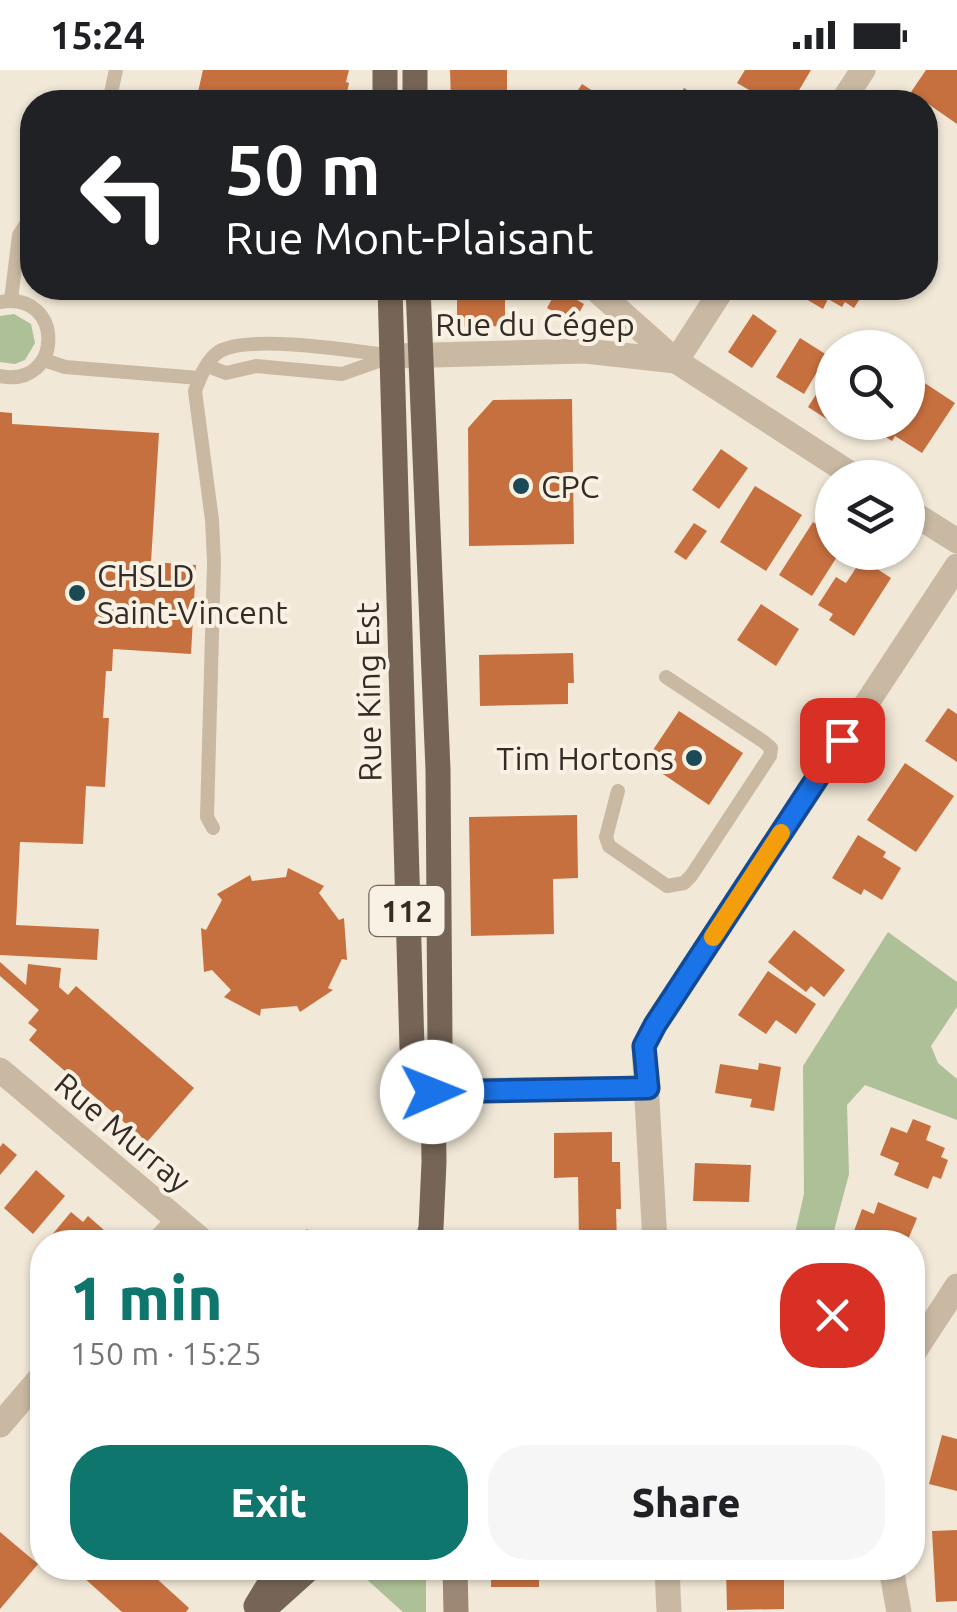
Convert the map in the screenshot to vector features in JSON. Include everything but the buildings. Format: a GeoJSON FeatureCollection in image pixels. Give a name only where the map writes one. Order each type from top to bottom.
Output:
{"type":"FeatureCollection","features":[{"type":"Feature","properties":{"kind":"main road","name":"Rue King Est"},"geometry":{"type":"LineString","coordinates":[[393,300],[406,356],[438,770],[440,1044],[432,1092],[432,1230]]}},
{"type":"Feature","properties":{"kind":"main road","name":"Rue King Est"},"geometry":{"type":"LineString","coordinates":[[416,300],[406,356],[404,833],[412,1048],[432,1092]]}},
{"type":"Feature","properties":{"kind":"main road"},"geometry":{"type":"LineString","coordinates":[[252,1612],[272,1580]]}},
{"type":"Feature","properties":{"kind":"main road"},"geometry":{"type":"LineString","coordinates":[[261,1612],[297,1580]]}},
{"type":"Feature","properties":{"kind":"street","name":"Rue du Cégep"},"geometry":{"type":"LineString","coordinates":[[608,300],[676,360],[829,460]]}},
{"type":"Feature","properties":{"kind":"street"},"geometry":{"type":"LineString","coordinates":[[676,360],[715,300]]}},
{"type":"Feature","properties":{"kind":"street","name":"Rue du Cégep"},"geometry":{"type":"LineString","coordinates":[[406,356],[585,350],[676,360]]}},
{"type":"Feature","properties":{"kind":"street"},"geometry":{"type":"LineString","coordinates":[[925,521],[957,541]]}},
{"type":"Feature","properties":{"kind":"street"},"geometry":{"type":"LineString","coordinates":[[654,1230],[644,1046],[957,566]]}},
{"type":"Feature","properties":{"kind":"street","name":"Rue Murray"},"geometry":{"type":"LineString","coordinates":[[0,1070],[189,1230]]}},
{"type":"Feature","properties":{"kind":"street"},"geometry":{"type":"LineString","coordinates":[[432,1092],[648,1088]]}},
{"type":"Feature","properties":{"kind":"street"},"geometry":{"type":"LineString","coordinates":[[170,1230],[178,1221]]}},
{"type":"Feature","properties":{"kind":"street"},"geometry":{"type":"LineString","coordinates":[[925,1335],[957,1286]]}},
{"type":"Feature","properties":{"kind":"street"},"geometry":{"type":"LineString","coordinates":[[0,1425],[30,1390]]}},
{"type":"Feature","properties":{"kind":"street"},"geometry":{"type":"LineString","coordinates":[[455,1580],[456,1612]]}},
{"type":"Feature","properties":{"kind":"street"},"geometry":{"type":"LineString","coordinates":[[667,1580],[668,1612]]}},
{"type":"Feature","properties":{"kind":"street"},"geometry":{"type":"LineString","coordinates":[[892,1580],[899,1612]]}},
{"type":"Feature","properties":{"kind":"lane"},"geometry":{"type":"LineString","coordinates":[[0,376],[23,376],[44,360],[50,342],[47,324],[36,310],[6,301],[20,235]]}},
{"type":"Feature","properties":{"kind":"lane"},"geometry":{"type":"LineString","coordinates":[[213,828],[207,817],[214,562],[195,391],[203,372],[220,352],[255,343],[406,356]]}},
{"type":"Feature","properties":{"kind":"lane"},"geometry":{"type":"LineString","coordinates":[[44,360],[66,368],[226,373],[256,366],[342,374],[406,356]]}},
{"type":"Feature","properties":{"kind":"lane"},"geometry":{"type":"LineString","coordinates":[[618,791],[606,837],[608,846],[667,886],[675,886],[692,876],[770,756],[771,748],[764,742],[666,677]]}},
{"type":"Feature","properties":{"kind":"green space"},"geometry":{"type":"Polygon","coordinates":[[[14,314],[31,324],[35,343],[25,360],[15,364],[0,362],[0,316],[14,314]]]}},
{"type":"Feature","properties":{"kind":"green space"},"geometry":{"type":"Polygon","coordinates":[[[888,932],[957,982],[957,1007],[931,1046],[938,1063],[957,1079],[957,1120],[865,1085],[847,1105],[849,1174],[834,1230],[796,1230],[804,1194],[803,1066],[888,932]]]}},
{"type":"Feature","properties":{"kind":"green space"},"geometry":{"type":"Polygon","coordinates":[[[367,1580],[426,1580],[426,1612],[403,1612],[367,1580]]]}},
{"type":"Feature","properties":{"kind":"slow traffic"},"geometry":{"type":"LineString","coordinates":[[713,937],[781,833]]}},
{"type":"Feature","properties":{"kind":"place","name":"CPC"},"geometry":{"type":"Point","coordinates":[521,486]}},
{"type":"Feature","properties":{"kind":"place","name":"CHSLD Saint-Vincent"},"geometry":{"type":"Point","coordinates":[77,593]}},
{"type":"Feature","properties":{"kind":"place","name":"Tim Hortons"},"geometry":{"type":"Point","coordinates":[694,758]}},
{"type":"Feature","properties":{"kind":"route"},"geometry":{"type":"LineString","coordinates":[[432,1092],[648,1088],[644,1046],[655,1025],[842,740]]}}]}
